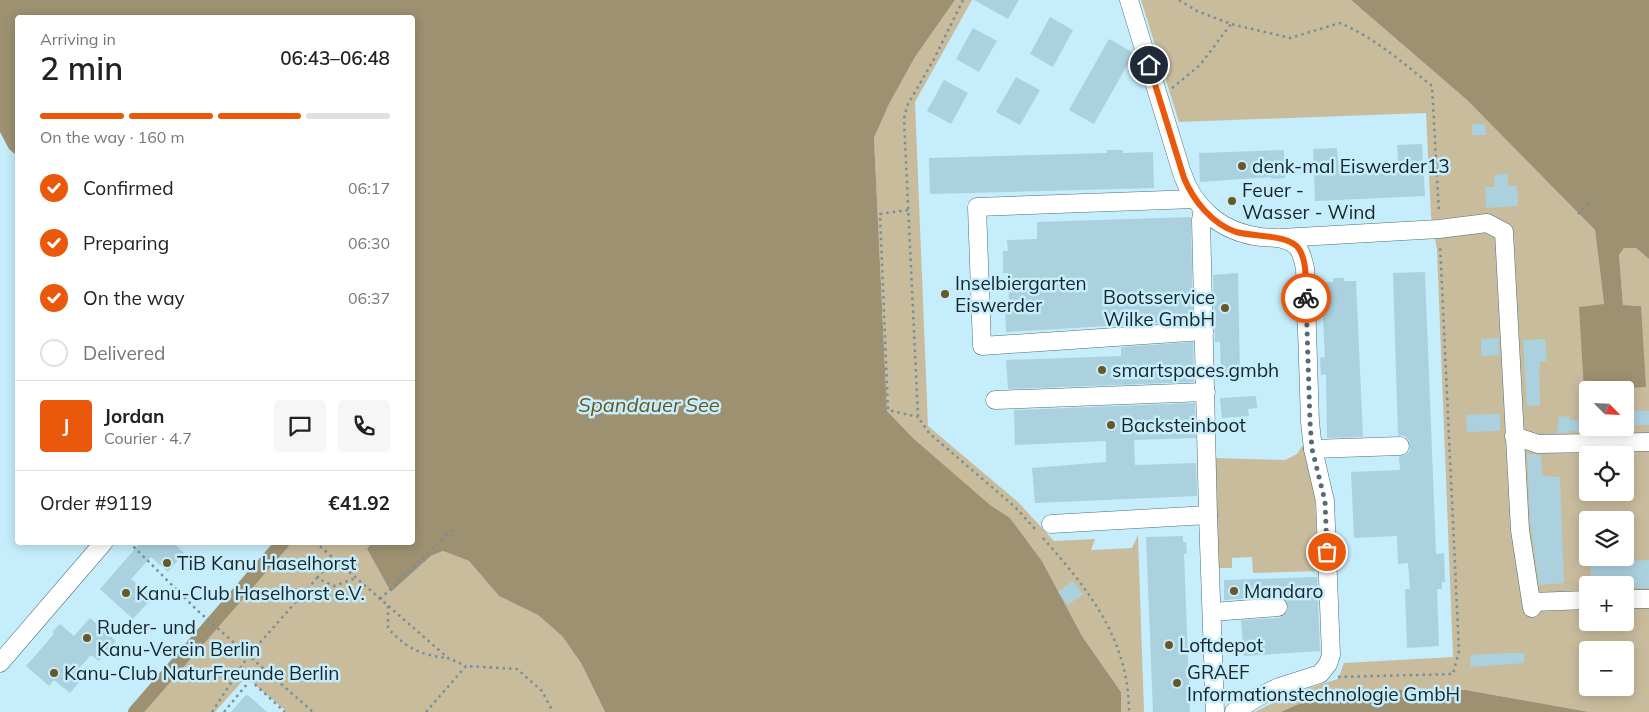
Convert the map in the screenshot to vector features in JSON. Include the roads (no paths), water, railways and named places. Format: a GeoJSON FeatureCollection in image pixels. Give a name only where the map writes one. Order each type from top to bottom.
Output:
{"type":"FeatureCollection","features":[{"type":"Feature","properties":{"kind":"street"},"geometry":{"type":"LineString","coordinates":[[1129,0],[1184,178],[1199,204],[1234,231],[1247,235],[1280,238],[1440,229],[1487,223],[1504,232],[1520,530],[1532,605],[1579,601]]}},
{"type":"Feature","properties":{"kind":"street"},"geometry":{"type":"LineString","coordinates":[[1199,204],[977,207],[982,346],[1204,331]]}},
{"type":"Feature","properties":{"kind":"street"},"geometry":{"type":"LineString","coordinates":[[1199,204],[1215,712]]}},
{"type":"Feature","properties":{"kind":"street"},"geometry":{"type":"LineString","coordinates":[[1234,712],[1279,687],[1320,674],[1328,664],[1330,655],[1325,501],[1312,449],[1310,422],[1305,268],[1297,247],[1280,238]]}},
{"type":"Feature","properties":{"kind":"street"},"geometry":{"type":"LineString","coordinates":[[995,400],[1206,392]]}},
{"type":"Feature","properties":{"kind":"street"},"geometry":{"type":"LineString","coordinates":[[1514,436],[1538,444],[1649,442]]}},
{"type":"Feature","properties":{"kind":"street"},"geometry":{"type":"LineString","coordinates":[[1312,449],[1400,446]]}},
{"type":"Feature","properties":{"kind":"street"},"geometry":{"type":"LineString","coordinates":[[1051,524],[1208,514]]}},
{"type":"Feature","properties":{"kind":"street"},"geometry":{"type":"LineString","coordinates":[[0,663],[101,545]]}},
{"type":"Feature","properties":{"kind":"street"},"geometry":{"type":"LineString","coordinates":[[1634,599],[1649,599]]}},
{"type":"Feature","properties":{"kind":"street"},"geometry":{"type":"LineString","coordinates":[[1212,612],[1278,608]]}},
{"type":"Feature","properties":{"kind":"water","name":"Spandauer See"},"geometry":{"type":"Polygon","coordinates":[[[0,0],[955,0],[915,57],[889,104],[874,138],[887,411],[914,439],[990,505],[1010,518],[1042,561],[1082,636],[1121,692],[1121,712],[605,712],[581,663],[562,636],[538,615],[499,596],[469,561],[443,551],[431,556],[391,592],[367,549],[370,545],[415,545],[415,15],[15,15],[15,154],[9,149],[0,132],[0,0]]]}},
{"type":"Feature","properties":{"kind":"water"},"geometry":{"type":"Polygon","coordinates":[[[1351,0],[1649,0],[1649,259],[1636,248],[1624,248],[1619,255],[1623,305],[1641,306],[1646,387],[1634,388],[1634,381],[1583,381],[1579,307],[1604,304],[1595,230],[1467,100],[1351,0]]]}},
{"type":"Feature","properties":{"kind":"water"},"geometry":{"type":"Polygon","coordinates":[[[1466,690],[1589,712],[1281,712],[1317,698],[1352,692],[1466,690]]]}},
{"type":"Feature","properties":{"kind":"waterway"},"geometry":{"type":"LineString","coordinates":[[135,712],[280,545]]}},
{"type":"Feature","properties":{"kind":"place","name":"denk-mal Eiswerder13"},"geometry":{"type":"Point","coordinates":[1242,166]}},
{"type":"Feature","properties":{"kind":"place","name":"Feuer - Wasser - Wind"},"geometry":{"type":"Point","coordinates":[1232,201]}},
{"type":"Feature","properties":{"kind":"place","name":"Inselbiergarten Eiswerder"},"geometry":{"type":"Point","coordinates":[945,294]}},
{"type":"Feature","properties":{"kind":"place","name":"Bootsservice Wilke GmbH"},"geometry":{"type":"Point","coordinates":[1225,308]}},
{"type":"Feature","properties":{"kind":"place","name":"smartspaces.gmbh"},"geometry":{"type":"Point","coordinates":[1102,370]}},
{"type":"Feature","properties":{"kind":"place","name":"Backsteinboot"},"geometry":{"type":"Point","coordinates":[1111,425]}},
{"type":"Feature","properties":{"kind":"place","name":"TiB Kanu Haselhorst"},"geometry":{"type":"Point","coordinates":[167,563]}},
{"type":"Feature","properties":{"kind":"place","name":"Mandaro"},"geometry":{"type":"Point","coordinates":[1234,591]}},
{"type":"Feature","properties":{"kind":"place","name":"Kanu-Club Haselhorst e.V."},"geometry":{"type":"Point","coordinates":[126,593]}},
{"type":"Feature","properties":{"kind":"place","name":"Ruder- und Kanu-Verein Berlin"},"geometry":{"type":"Point","coordinates":[87,638]}},
{"type":"Feature","properties":{"kind":"place","name":"Loftdepot"},"geometry":{"type":"Point","coordinates":[1169,645]}},
{"type":"Feature","properties":{"kind":"place","name":"Kanu-Club NaturFreunde Berlin"},"geometry":{"type":"Point","coordinates":[54,673]}},
{"type":"Feature","properties":{"kind":"place","name":"GRAEF Informationstechnologie GmbH"},"geometry":{"type":"Point","coordinates":[1177,683]}}]}
